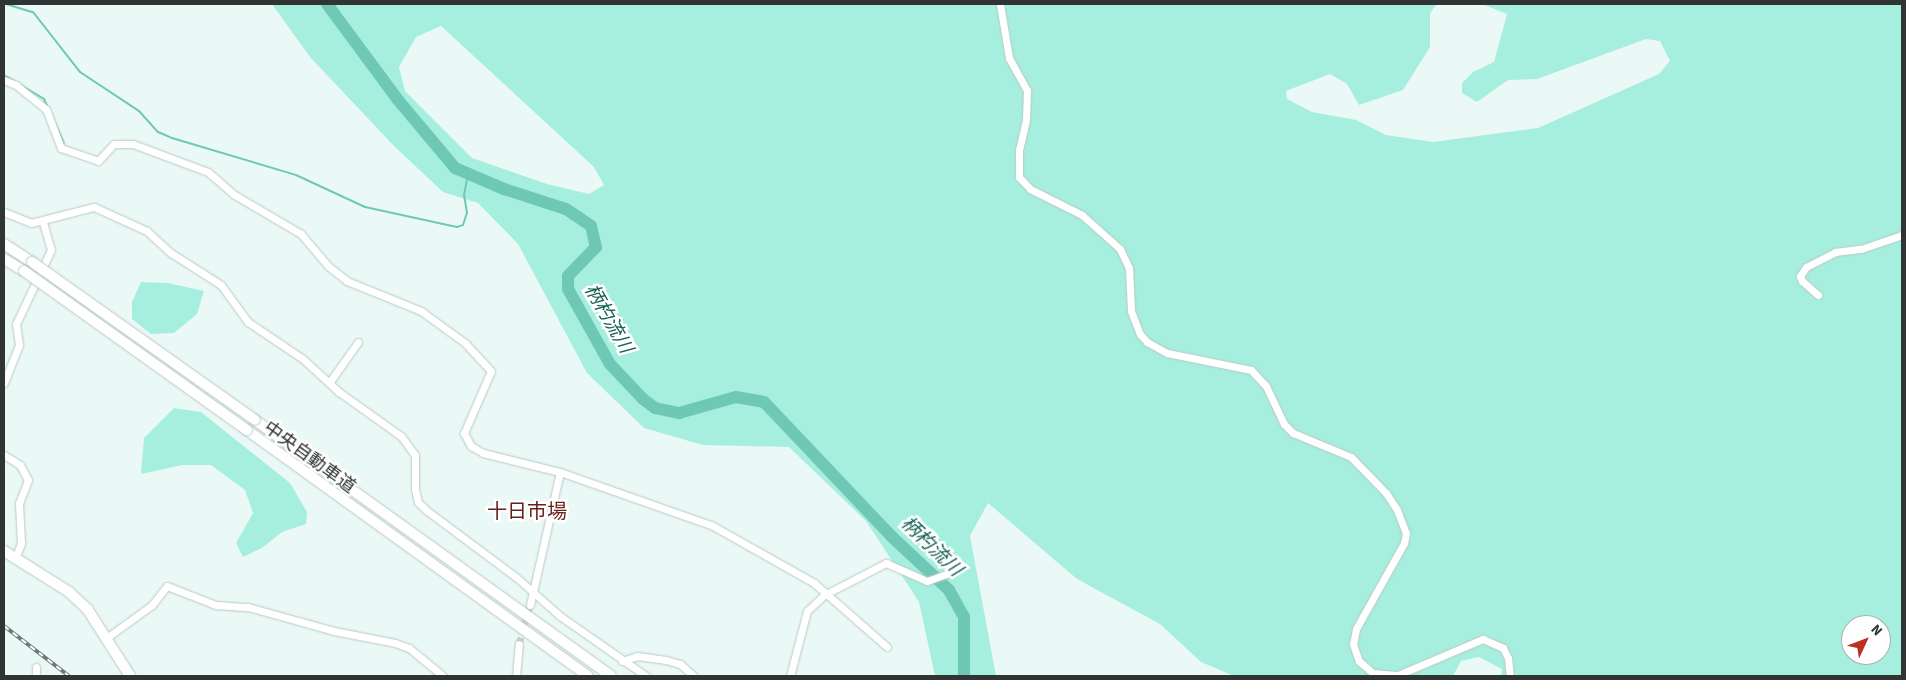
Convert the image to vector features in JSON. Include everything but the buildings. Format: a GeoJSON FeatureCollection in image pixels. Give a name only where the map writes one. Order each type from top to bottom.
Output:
{"type":"FeatureCollection","features":[{"type":"Feature","properties":{"kind":"highway","name":"中央自動車道"},"geometry":{"type":"LineString","coordinates":[[4,244],[255,420],[611,676]]}},
{"type":"Feature","properties":{"kind":"highway","name":"中央自動車道"},"geometry":{"type":"LineString","coordinates":[[4,259],[24,271],[247,430],[588,676]]}},
{"type":"Feature","properties":{"kind":"highway"},"geometry":{"type":"LineString","coordinates":[[4,551],[69,592],[88,610],[130,676]]}},
{"type":"Feature","properties":{"kind":"street"},"geometry":{"type":"LineString","coordinates":[[1000,4],[1009,58],[1027,90],[1026,120],[1019,150],[1019,177],[1036,192],[1082,215],[1120,249],[1129,268],[1131,311],[1140,334],[1146,342],[1167,353],[1251,370],[1266,386],[1284,424],[1293,433],[1351,457],[1386,494],[1397,510],[1406,533],[1404,543],[1356,629],[1353,644],[1359,661],[1373,673],[1398,675],[1483,639],[1503,648],[1508,658],[1510,676]]}},
{"type":"Feature","properties":{"kind":"street"},"geometry":{"type":"LineString","coordinates":[[4,80],[16,85],[46,109],[62,148],[98,161],[114,144],[133,144],[208,172],[233,194],[301,234],[328,266],[347,281],[420,311],[465,344],[491,371],[464,433],[471,446],[483,453],[560,472],[713,526],[814,583],[824,595],[887,647]]}},
{"type":"Feature","properties":{"kind":"street"},"geometry":{"type":"LineString","coordinates":[[4,212],[31,223],[43,222],[94,207],[147,231],[172,253],[221,285],[248,322],[303,359],[329,383],[409,445],[416,464],[415,489],[418,502],[426,510],[622,661],[646,676]]}},
{"type":"Feature","properties":{"kind":"street"},"geometry":{"type":"LineString","coordinates":[[4,383],[19,345],[16,324],[51,250],[43,222]]}},
{"type":"Feature","properties":{"kind":"street"},"geometry":{"type":"LineString","coordinates":[[1818,295],[1802,281],[1800,276],[1806,267],[1836,252],[1861,249],[1902,235]]}},
{"type":"Feature","properties":{"kind":"street"},"geometry":{"type":"LineString","coordinates":[[329,383],[358,342]]}},
{"type":"Feature","properties":{"kind":"street"},"geometry":{"type":"LineString","coordinates":[[4,455],[20,464],[28,480],[19,503],[21,543],[16,557]]}},
{"type":"Feature","properties":{"kind":"street"},"geometry":{"type":"LineString","coordinates":[[530,605],[560,472]]}},
{"type":"Feature","properties":{"kind":"street"},"geometry":{"type":"LineString","coordinates":[[790,676],[807,612],[824,595],[886,563],[927,581],[955,571]]}},
{"type":"Feature","properties":{"kind":"street"},"geometry":{"type":"LineString","coordinates":[[105,639],[152,605],[167,586],[216,605],[248,607],[334,631],[395,643],[409,648],[444,676]]}},
{"type":"Feature","properties":{"kind":"street"},"geometry":{"type":"LineString","coordinates":[[516,676],[519,644]]}},
{"type":"Feature","properties":{"kind":"street"},"geometry":{"type":"LineString","coordinates":[[622,661],[637,656],[666,660],[680,664],[694,676]]}},
{"type":"Feature","properties":{"kind":"street"},"geometry":{"type":"LineString","coordinates":[[36,667],[36,676]]}},
{"type":"Feature","properties":{"kind":"green space"},"geometry":{"type":"Polygon","coordinates":[[[272,4],[1437,4],[1430,13],[1430,47],[1403,90],[1359,105],[1347,84],[1330,74],[1286,91],[1287,99],[1312,112],[1356,120],[1386,135],[1433,142],[1538,128],[1659,74],[1670,61],[1660,41],[1646,39],[1537,79],[1508,80],[1477,102],[1462,93],[1462,83],[1473,72],[1494,62],[1507,14],[1482,4],[1902,4],[1902,676],[1501,676],[1502,669],[1479,657],[1461,661],[1453,676],[1234,676],[1201,662],[1160,624],[1077,579],[988,503],[970,536],[996,676],[935,676],[919,602],[866,521],[789,447],[703,445],[644,428],[587,373],[518,244],[478,203],[443,192],[395,147],[310,57],[272,4]],[[441,26],[416,37],[399,67],[405,91],[472,158],[547,184],[589,194],[604,185],[594,167],[441,26]]]}},
{"type":"Feature","properties":{"kind":"green space"},"geometry":{"type":"Polygon","coordinates":[[[141,282],[168,283],[204,291],[197,314],[174,333],[151,334],[132,319],[132,302],[141,282]]]}},
{"type":"Feature","properties":{"kind":"green space"},"geometry":{"type":"Polygon","coordinates":[[[174,408],[201,412],[290,483],[307,512],[306,524],[282,532],[262,548],[243,557],[236,543],[253,513],[245,490],[211,465],[182,465],[141,474],[144,438],[174,408]]]}},
{"type":"Feature","properties":{"kind":"waterway"},"geometry":{"type":"LineString","coordinates":[[6,4],[33,12],[80,72],[139,111],[158,132],[172,138],[296,175],[365,207],[457,227],[463,225],[467,213],[464,195],[468,175]]}},
{"type":"Feature","properties":{"kind":"waterway","name":"柄杓流川"},"geometry":{"type":"LineString","coordinates":[[327,4],[398,100],[455,168],[504,189],[566,209],[591,226],[596,247],[568,276],[568,289],[610,364],[643,399],[655,408],[679,413],[736,397],[764,402],[891,536],[949,590],[964,617],[964,676]]}},
{"type":"Feature","properties":{"kind":"waterway"},"geometry":{"type":"LineString","coordinates":[[4,75],[44,99],[64,143]]}},
{"type":"Feature","properties":{"kind":"tunnel"},"geometry":{"type":"LineString","coordinates":[[519,644],[530,605]]}},
{"type":"Feature","properties":{"kind":"railway"},"geometry":{"type":"LineString","coordinates":[[4,626],[69,676]]}},
{"type":"Feature","properties":{"kind":"district","name":"十日市場"},"geometry":{"type":"Point","coordinates":[527,512]}}]}
